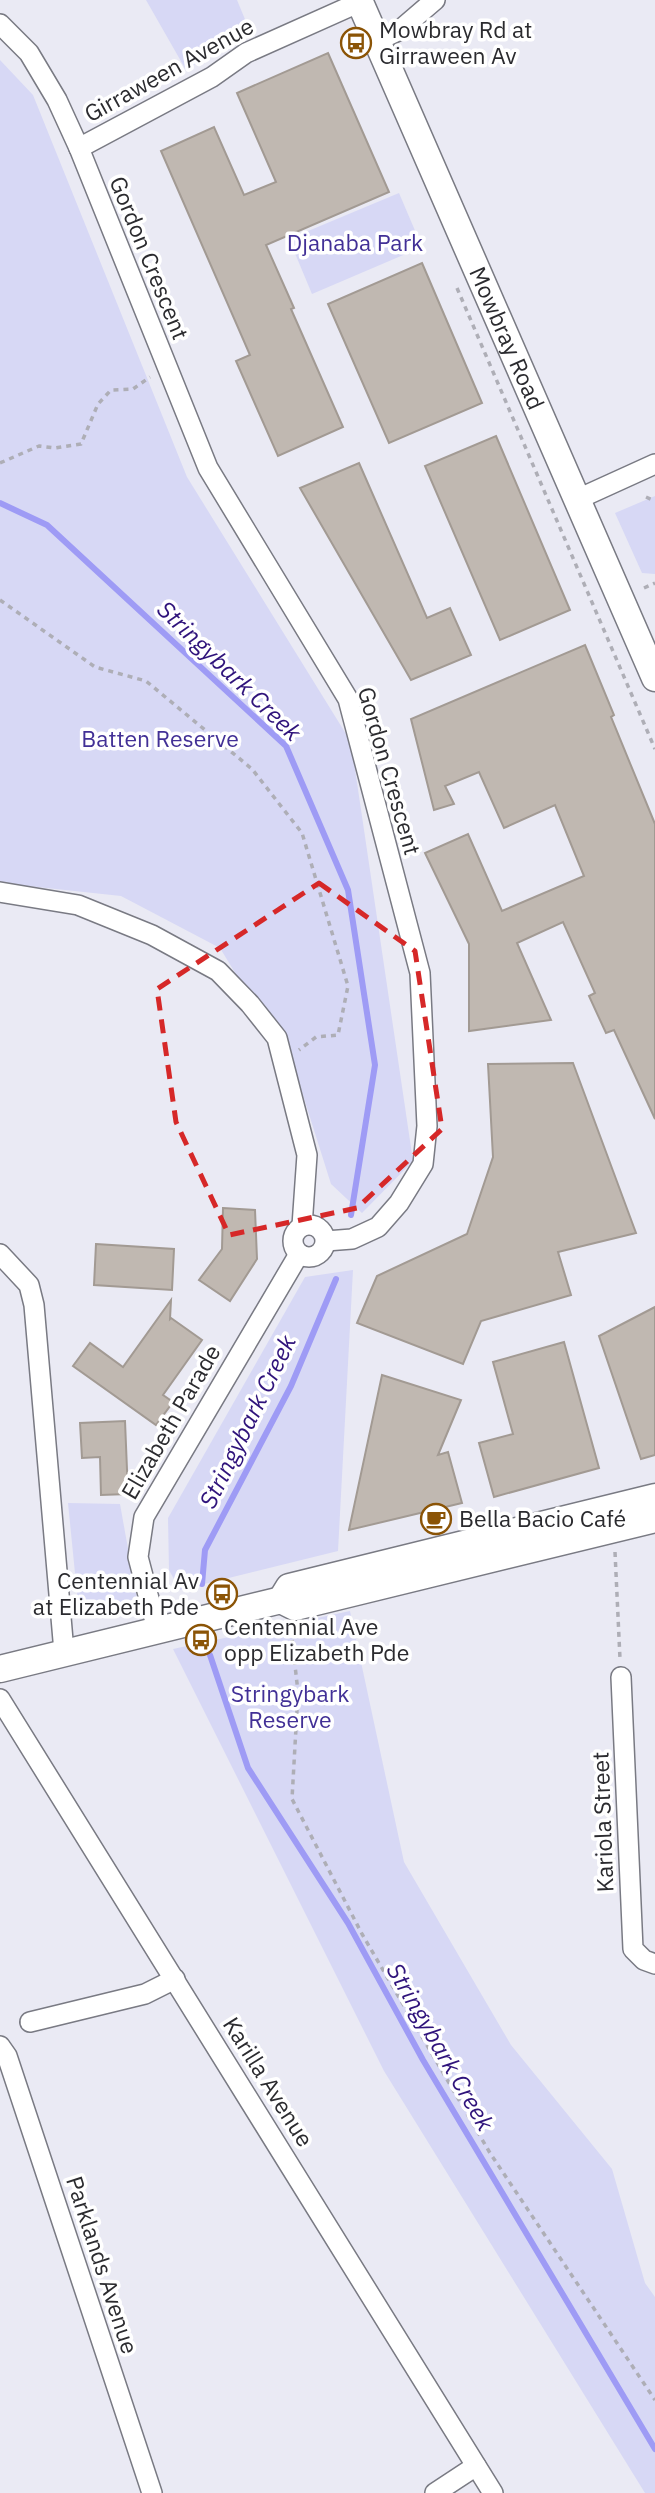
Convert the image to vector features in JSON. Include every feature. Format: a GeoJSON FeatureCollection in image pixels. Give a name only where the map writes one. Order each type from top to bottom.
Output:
{"type":"FeatureCollection","features":[{"type":"Feature","properties":{"kind":"main road","name":"Mowbray Road"},"geometry":{"type":"LineString","coordinates":[[360,1],[655,678]]}},
{"type":"Feature","properties":{"kind":"main road"},"geometry":{"type":"LineString","coordinates":[[288,1603],[289,1587],[655,1497]]}},
{"type":"Feature","properties":{"kind":"main road"},"geometry":{"type":"LineString","coordinates":[[0,1669],[157,1629],[288,1603],[655,1518]]}},
{"type":"Feature","properties":{"kind":"street"},"geometry":{"type":"LineString","coordinates":[[377,41],[400,30],[435,0]]}},
{"type":"Feature","properties":{"kind":"street","name":"Girraween Avenue"},"geometry":{"type":"LineString","coordinates":[[79,148],[212,77],[246,52],[360,1]]}},
{"type":"Feature","properties":{"kind":"street","name":"Gordon Crescent"},"geometry":{"type":"LineString","coordinates":[[0,24],[29,53],[57,100],[79,148],[208,468],[348,699],[420,973],[427,1126],[423,1164],[399,1203],[379,1227],[352,1239],[326,1241]]}},
{"type":"Feature","properties":{"kind":"street"},"geometry":{"type":"LineString","coordinates":[[578,499],[655,464]]}},
{"type":"Feature","properties":{"kind":"street"},"geometry":{"type":"LineString","coordinates":[[0,892],[78,905],[152,935],[218,971],[250,1004],[277,1038],[307,1155],[302,1226]]}},
{"type":"Feature","properties":{"kind":"street"},"geometry":{"type":"LineString","coordinates":[[302,1226],[318,1226],[324,1233],[326,1241],[323,1250],[316,1256],[299,1254],[294,1247],[296,1231],[302,1226]]}},
{"type":"Feature","properties":{"kind":"street"},"geometry":{"type":"LineString","coordinates":[[0,1254],[29,1285],[34,1304],[64,1652]]}},
{"type":"Feature","properties":{"kind":"street","name":"Elizabeth Parade"},"geometry":{"type":"LineString","coordinates":[[157,1629],[138,1557],[144,1517],[299,1254]]}},
{"type":"Feature","properties":{"kind":"street","name":"Kariola Street"},"geometry":{"type":"LineString","coordinates":[[621,1677],[633,1949],[649,1962]]}},
{"type":"Feature","properties":{"kind":"street","name":"Karilla Avenue"},"geometry":{"type":"LineString","coordinates":[[0,1699],[493,2493]]}},
{"type":"Feature","properties":{"kind":"street"},"geometry":{"type":"LineString","coordinates":[[30,2022],[145,1994],[175,1979]]}},
{"type":"Feature","properties":{"kind":"street","name":"Parklands Avenue"},"geometry":{"type":"LineString","coordinates":[[2,2050],[152,2493]]}},
{"type":"Feature","properties":{"kind":"street"},"geometry":{"type":"LineString","coordinates":[[435,2493],[476,2466]]}},
{"type":"Feature","properties":{"kind":"path"},"geometry":{"type":"LineString","coordinates":[[454,281],[655,749]]}},
{"type":"Feature","properties":{"kind":"path"},"geometry":{"type":"LineString","coordinates":[[0,463],[39,446],[55,448],[81,444],[98,404],[111,390],[133,389],[166,365]]}},
{"type":"Feature","properties":{"kind":"path"},"geometry":{"type":"LineString","coordinates":[[646,497],[655,500]]}},
{"type":"Feature","properties":{"kind":"path"},"geometry":{"type":"LineString","coordinates":[[644,588],[655,583]]}},
{"type":"Feature","properties":{"kind":"path"},"geometry":{"type":"LineString","coordinates":[[0,600],[95,667],[146,681],[252,769],[302,833],[348,986],[338,1035],[316,1037],[283,1063]]}},
{"type":"Feature","properties":{"kind":"path"},"geometry":{"type":"LineString","coordinates":[[613,1529],[621,1677]]}},
{"type":"Feature","properties":{"kind":"path"},"geometry":{"type":"LineString","coordinates":[[288,1603],[298,1692],[292,1799],[362,1934],[490,2152],[655,2400]]}},
{"type":"Feature","properties":{"kind":"highlighted area"},"geometry":{"type":"Polygon","coordinates":[[[319,883],[415,951],[442,1129],[357,1208],[229,1235],[176,1122],[157,989],[319,883]]]}},
{"type":"Feature","properties":{"kind":"green space"},"geometry":{"type":"Polygon","coordinates":[[[146,0],[237,0],[249,29],[186,70],[146,0]]]}},
{"type":"Feature","properties":{"kind":"green space","name":"Batten Reserve"},"geometry":{"type":"Polygon","coordinates":[[[0,60],[33,95],[187,477],[351,742],[413,1161],[362,1213],[331,1184],[296,1073],[220,948],[121,896],[0,883],[0,60]]]}},
{"type":"Feature","properties":{"kind":"green space","name":"Djanaba Park"},"geometry":{"type":"Polygon","coordinates":[[[399,193],[422,247],[312,294],[289,239],[399,193]]]}},
{"type":"Feature","properties":{"kind":"green space"},"geometry":{"type":"Polygon","coordinates":[[[655,496],[655,574],[642,573],[615,513],[655,496]]]}},
{"type":"Feature","properties":{"kind":"green space"},"geometry":{"type":"Polygon","coordinates":[[[353,1270],[338,1551],[180,1590],[169,1570],[168,1518],[305,1277],[353,1270]]]}},
{"type":"Feature","properties":{"kind":"green space"},"geometry":{"type":"Polygon","coordinates":[[[68,1503],[120,1504],[137,1599],[79,1613],[68,1503]]]}},
{"type":"Feature","properties":{"kind":"green space","name":"Stringybark Reserve"},"geometry":{"type":"Polygon","coordinates":[[[350,1611],[404,1862],[511,2045],[612,2169],[645,2283],[655,2297],[655,2493],[645,2493],[384,2071],[173,1649],[350,1611]]]}},
{"type":"Feature","properties":{"kind":"building"},"geometry":{"type":"Polygon","coordinates":[[[328,53],[389,192],[266,245],[343,427],[278,456],[236,361],[250,355],[161,151],[214,127],[244,195],[276,182],[237,93],[328,53]]]}},
{"type":"Feature","properties":{"kind":"building"},"geometry":{"type":"Polygon","coordinates":[[[422,263],[482,403],[389,443],[328,304],[422,263]]]}},
{"type":"Feature","properties":{"kind":"building"},"geometry":{"type":"Polygon","coordinates":[[[496,436],[570,610],[500,640],[425,466],[496,436]]]}},
{"type":"Feature","properties":{"kind":"building"},"geometry":{"type":"Polygon","coordinates":[[[359,463],[427,618],[450,608],[471,655],[411,680],[300,488],[359,463]]]}},
{"type":"Feature","properties":{"kind":"building"},"geometry":{"type":"Polygon","coordinates":[[[585,645],[655,824],[655,1119],[614,1030],[606,1033],[589,996],[595,993],[563,922],[517,943],[551,1020],[469,1031],[469,944],[425,853],[468,834],[502,911],[584,876],[555,805],[504,828],[479,772],[445,786],[454,804],[434,810],[411,719],[585,645]]]}},
{"type":"Feature","properties":{"kind":"building"},"geometry":{"type":"Polygon","coordinates":[[[573,1063],[636,1233],[558,1252],[571,1295],[481,1321],[463,1364],[357,1323],[377,1276],[467,1234],[493,1157],[488,1064],[573,1063]]]}},
{"type":"Feature","properties":{"kind":"building"},"geometry":{"type":"Polygon","coordinates":[[[223,1208],[255,1210],[257,1259],[230,1301],[199,1280],[222,1249],[223,1208]]]}},
{"type":"Feature","properties":{"kind":"building"},"geometry":{"type":"Polygon","coordinates":[[[96,1244],[174,1249],[172,1290],[94,1285],[96,1244]]]}},
{"type":"Feature","properties":{"kind":"building"},"geometry":{"type":"Polygon","coordinates":[[[171,1300],[170,1319],[202,1340],[163,1395],[173,1402],[156,1425],[73,1366],[90,1343],[123,1367],[171,1300]]]}},
{"type":"Feature","properties":{"kind":"building"},"geometry":{"type":"Polygon","coordinates":[[[655,1307],[655,1455],[641,1459],[599,1336],[655,1307]]]}},
{"type":"Feature","properties":{"kind":"building"},"geometry":{"type":"Polygon","coordinates":[[[564,1342],[599,1468],[494,1497],[479,1443],[513,1434],[493,1362],[564,1342]]]}},
{"type":"Feature","properties":{"kind":"building"},"geometry":{"type":"Polygon","coordinates":[[[382,1375],[461,1400],[438,1455],[448,1452],[462,1503],[349,1530],[382,1375]]]}},
{"type":"Feature","properties":{"kind":"building"},"geometry":{"type":"Polygon","coordinates":[[[125,1421],[128,1494],[101,1495],[100,1457],[82,1458],[80,1423],[125,1421]]]}},
{"type":"Feature","properties":{"kind":"waterway","name":"Stringybark Creek"},"geometry":{"type":"LineString","coordinates":[[0,503],[47,525],[286,746],[348,890],[375,1065],[351,1215]]}},
{"type":"Feature","properties":{"kind":"waterway","name":"Stringybark Creek"},"geometry":{"type":"LineString","coordinates":[[202,1584],[205,1550],[291,1386],[336,1279]]}},
{"type":"Feature","properties":{"kind":"waterway","name":"Stringybark Creek"},"geometry":{"type":"LineString","coordinates":[[210,1655],[248,1768],[348,1923],[423,2060],[655,2449]]}},
{"type":"Feature","properties":{"kind":"place","name":"Mowbray Rd at Girraween Av"},"geometry":{"type":"Point","coordinates":[356,43]}},
{"type":"Feature","properties":{"kind":"place","name":"Bella Bacio Café"},"geometry":{"type":"Point","coordinates":[436,1519]}},
{"type":"Feature","properties":{"kind":"place","name":"Centennial Av at Elizabeth Pde"},"geometry":{"type":"Point","coordinates":[222,1594]}},
{"type":"Feature","properties":{"kind":"place","name":"Centennial Ave opp Elizabeth Pde"},"geometry":{"type":"Point","coordinates":[201,1640]}}]}
